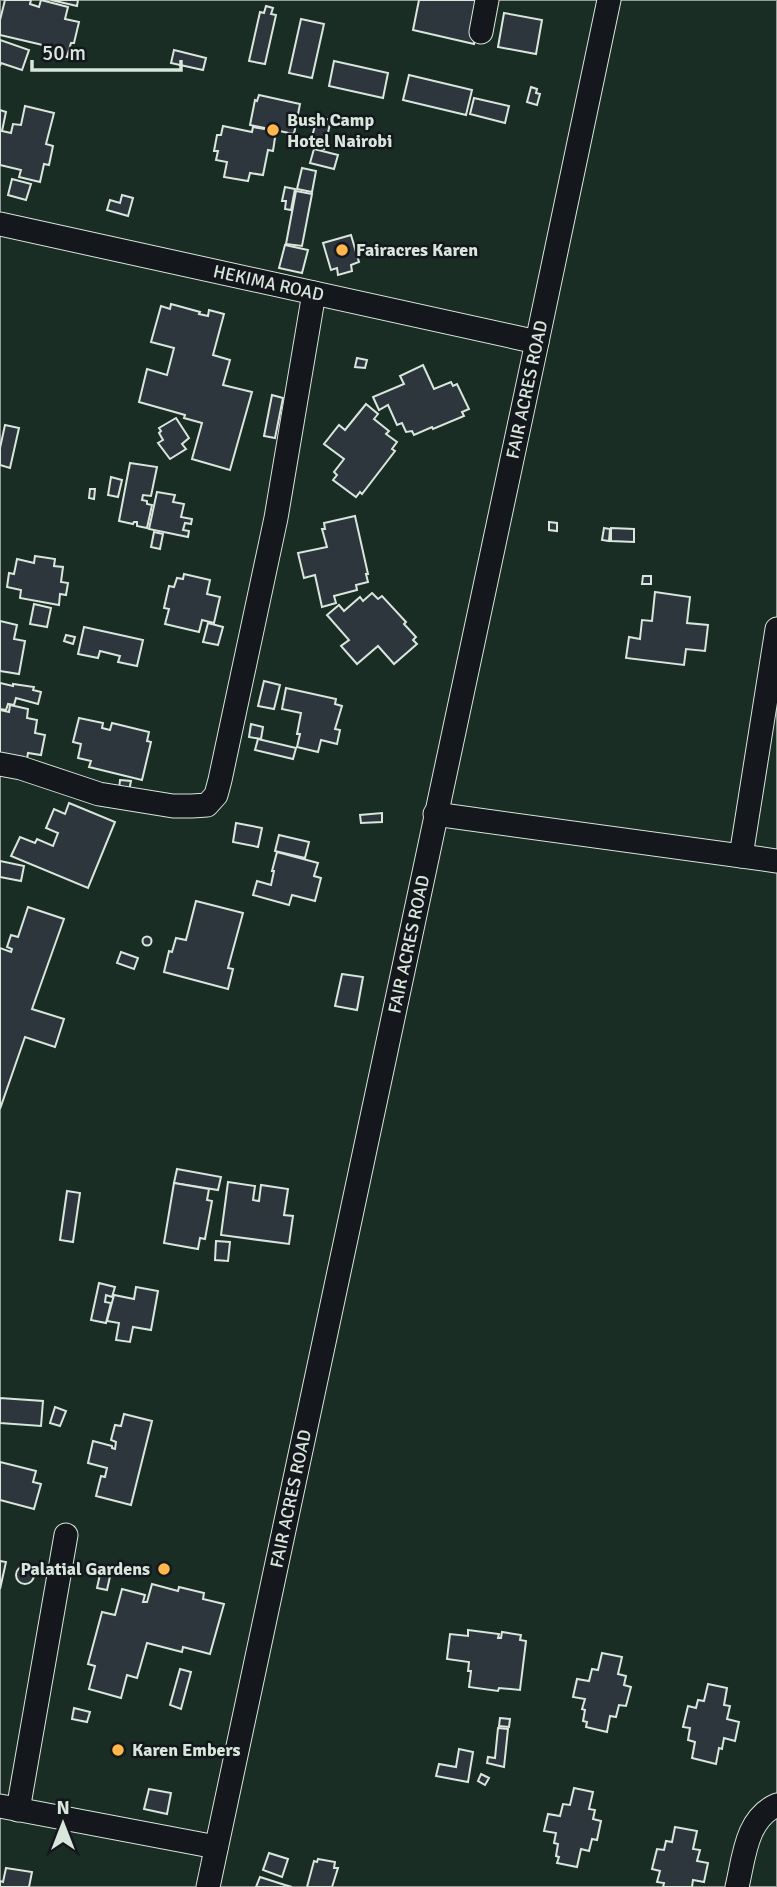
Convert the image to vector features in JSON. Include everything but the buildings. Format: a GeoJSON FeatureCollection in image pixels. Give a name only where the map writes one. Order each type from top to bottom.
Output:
{"type":"FeatureCollection","features":[{"type":"Feature","properties":{"kind":"street"},"geometry":{"type":"LineString","coordinates":[[481,32],[487,0]]}},
{"type":"Feature","properties":{"kind":"street","name":"FAIR ACRES ROAD"},"geometry":{"type":"LineString","coordinates":[[208,1887],[609,0]]}},
{"type":"Feature","properties":{"kind":"street","name":"HEKIMA ROAD"},"geometry":{"type":"LineString","coordinates":[[0,224],[537,342]]}},
{"type":"Feature","properties":{"kind":"street"},"geometry":{"type":"LineString","coordinates":[[0,764],[21,768],[99,794],[173,806],[192,807],[207,805],[212,801],[220,780],[276,518],[314,293]]}},
{"type":"Feature","properties":{"kind":"street"},"geometry":{"type":"LineString","coordinates":[[741,856],[777,629]]}},
{"type":"Feature","properties":{"kind":"street"},"geometry":{"type":"LineString","coordinates":[[435,814],[777,861]]}},
{"type":"Feature","properties":{"kind":"street"},"geometry":{"type":"LineString","coordinates":[[66,1535],[9,1808],[216,1847]]}},
{"type":"Feature","properties":{"kind":"street"},"geometry":{"type":"LineString","coordinates":[[737,1887],[751,1831],[759,1816],[777,1805]]}},
{"type":"Feature","properties":{"kind":"green space"},"geometry":{"type":"Polygon","coordinates":[[[0,0],[777,0],[777,1887],[0,1887],[0,0]]]}},
{"type":"Feature","properties":{"kind":"place","name":"Bush Camp Hotel Nairobi"},"geometry":{"type":"Point","coordinates":[273,130]}},
{"type":"Feature","properties":{"kind":"place","name":"Fairacres Karen"},"geometry":{"type":"Point","coordinates":[342,250]}},
{"type":"Feature","properties":{"kind":"place","name":"Palatial Gardens"},"geometry":{"type":"Point","coordinates":[164,1569]}},
{"type":"Feature","properties":{"kind":"place","name":"Karen Embers"},"geometry":{"type":"Point","coordinates":[118,1750]}}]}
